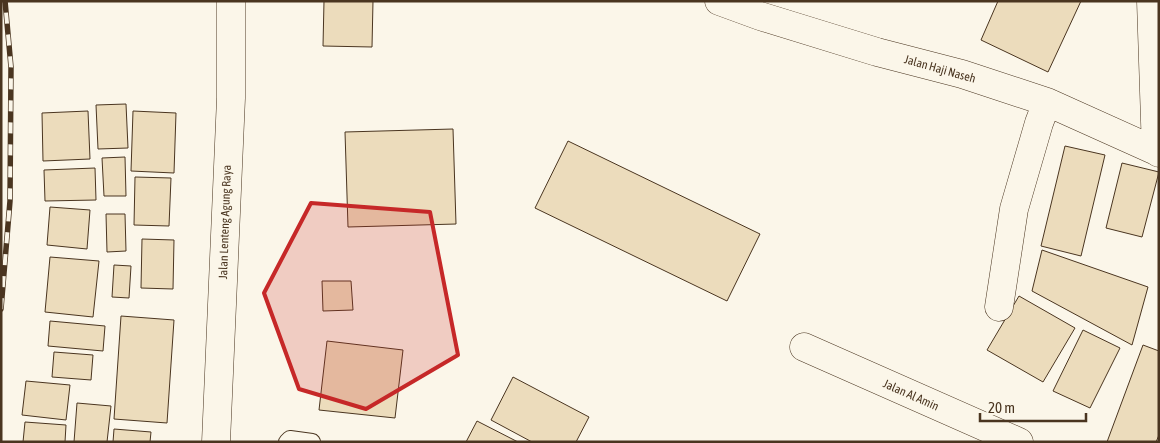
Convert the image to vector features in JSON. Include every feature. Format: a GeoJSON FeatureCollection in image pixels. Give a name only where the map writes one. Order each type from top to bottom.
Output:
{"type":"FeatureCollection","features":[{"type":"Feature","properties":{"kind":"street","name":"Jalan Lenteng Agung Raya"},"geometry":{"type":"LineString","coordinates":[[216,442],[231,98],[231,1]]}},
{"type":"Feature","properties":{"kind":"street","name":"Jalan Haji Naseh"},"geometry":{"type":"LineString","coordinates":[[719,1],[877,52],[962,74],[1047,102],[1157,152]]}},
{"type":"Feature","properties":{"kind":"street"},"geometry":{"type":"LineString","coordinates":[[1151,1],[1157,152]]}},
{"type":"Feature","properties":{"kind":"street"},"geometry":{"type":"LineString","coordinates":[[999,307],[1014,209],[1039,122],[1047,102]]}},
{"type":"Feature","properties":{"kind":"street","name":"Jalan Al Amin"},"geometry":{"type":"LineString","coordinates":[[804,347],[980,434],[1019,442]]}},
{"type":"Feature","properties":{"kind":"lane"},"geometry":{"type":"LineString","coordinates":[[287,442],[290,439],[312,442]]}},
{"type":"Feature","properties":{"kind":"highlighted area"},"geometry":{"type":"Polygon","coordinates":[[[311,203],[430,212],[458,355],[366,409],[299,389],[264,293],[311,203]]]}},
{"type":"Feature","properties":{"kind":"building"},"geometry":{"type":"Polygon","coordinates":[[[324,1],[373,1],[372,47],[323,46],[324,1]]]}},
{"type":"Feature","properties":{"kind":"building"},"geometry":{"type":"Polygon","coordinates":[[[998,1],[1081,1],[1048,72],[981,40],[998,1]]]}},
{"type":"Feature","properties":{"kind":"building"},"geometry":{"type":"Polygon","coordinates":[[[126,104],[128,148],[98,149],[96,105],[126,104]]]}},
{"type":"Feature","properties":{"kind":"building"},"geometry":{"type":"Polygon","coordinates":[[[88,111],[90,159],[43,161],[42,113],[88,111]]]}},
{"type":"Feature","properties":{"kind":"building"},"geometry":{"type":"Polygon","coordinates":[[[133,111],[176,113],[174,173],[131,171],[133,111]]]}},
{"type":"Feature","properties":{"kind":"building"},"geometry":{"type":"Polygon","coordinates":[[[453,129],[456,224],[348,227],[345,132],[453,129]]]}},
{"type":"Feature","properties":{"kind":"building"},"geometry":{"type":"Polygon","coordinates":[[[568,141],[760,234],[727,301],[535,208],[568,141]]]}},
{"type":"Feature","properties":{"kind":"building"},"geometry":{"type":"Polygon","coordinates":[[[1065,146],[1105,155],[1081,256],[1041,246],[1065,146]]]}},
{"type":"Feature","properties":{"kind":"building"},"geometry":{"type":"Polygon","coordinates":[[[125,157],[126,196],[104,196],[102,158],[125,157]]]}},
{"type":"Feature","properties":{"kind":"building"},"geometry":{"type":"Polygon","coordinates":[[[1122,163],[1159,172],[1142,237],[1106,228],[1122,163]]]}},
{"type":"Feature","properties":{"kind":"building"},"geometry":{"type":"Polygon","coordinates":[[[95,168],[96,200],[45,201],[44,170],[95,168]]]}},
{"type":"Feature","properties":{"kind":"building"},"geometry":{"type":"Polygon","coordinates":[[[135,177],[171,178],[169,226],[134,225],[135,177]]]}},
{"type":"Feature","properties":{"kind":"building"},"geometry":{"type":"Polygon","coordinates":[[[50,207],[90,210],[87,249],[47,245],[50,207]]]}},
{"type":"Feature","properties":{"kind":"building"},"geometry":{"type":"Polygon","coordinates":[[[106,214],[125,214],[126,251],[107,252],[106,214]]]}},
{"type":"Feature","properties":{"kind":"building"},"geometry":{"type":"Polygon","coordinates":[[[142,239],[174,240],[173,289],[141,288],[142,239]]]}},
{"type":"Feature","properties":{"kind":"building"},"geometry":{"type":"Polygon","coordinates":[[[1042,250],[1148,287],[1132,345],[1032,291],[1042,250]]]}},
{"type":"Feature","properties":{"kind":"building"},"geometry":{"type":"Polygon","coordinates":[[[50,257],[99,261],[93,317],[45,312],[50,257]]]}},
{"type":"Feature","properties":{"kind":"building"},"geometry":{"type":"Polygon","coordinates":[[[114,265],[131,266],[129,298],[112,297],[114,265]]]}},
{"type":"Feature","properties":{"kind":"building"},"geometry":{"type":"Polygon","coordinates":[[[322,281],[351,281],[353,310],[323,311],[322,281]]]}},
{"type":"Feature","properties":{"kind":"building"},"geometry":{"type":"Polygon","coordinates":[[[1019,296],[1075,328],[1043,382],[987,350],[1019,296]]]}},
{"type":"Feature","properties":{"kind":"building"},"geometry":{"type":"Polygon","coordinates":[[[121,316],[174,320],[167,423],[114,419],[121,316]]]}},
{"type":"Feature","properties":{"kind":"building"},"geometry":{"type":"Polygon","coordinates":[[[50,321],[105,326],[103,351],[48,346],[50,321]]]}},
{"type":"Feature","properties":{"kind":"building"},"geometry":{"type":"Polygon","coordinates":[[[1083,330],[1120,348],[1090,408],[1053,391],[1083,330]]]}},
{"type":"Feature","properties":{"kind":"building"},"geometry":{"type":"Polygon","coordinates":[[[327,341],[403,350],[395,418],[319,410],[327,341]]]}},
{"type":"Feature","properties":{"kind":"building"},"geometry":{"type":"Polygon","coordinates":[[[1143,345],[1159,351],[1159,435],[1156,442],[1107,442],[1143,345]]]}},
{"type":"Feature","properties":{"kind":"building"},"geometry":{"type":"Polygon","coordinates":[[[54,352],[93,355],[91,380],[52,377],[54,352]]]}},
{"type":"Feature","properties":{"kind":"building"},"geometry":{"type":"Polygon","coordinates":[[[513,377],[589,417],[576,442],[532,442],[491,420],[513,377]]]}},
{"type":"Feature","properties":{"kind":"building"},"geometry":{"type":"Polygon","coordinates":[[[26,381],[70,385],[66,420],[22,415],[26,381]]]}},
{"type":"Feature","properties":{"kind":"building"},"geometry":{"type":"Polygon","coordinates":[[[77,403],[111,406],[107,442],[74,442],[77,403]]]}},
{"type":"Feature","properties":{"kind":"building"},"geometry":{"type":"Polygon","coordinates":[[[477,421],[518,442],[466,442],[477,421]]]}},
{"type":"Feature","properties":{"kind":"building"},"geometry":{"type":"Polygon","coordinates":[[[25,422],[66,425],[65,442],[23,442],[25,422]]]}},
{"type":"Feature","properties":{"kind":"building"},"geometry":{"type":"Polygon","coordinates":[[[114,429],[151,432],[150,442],[113,442],[114,429]]]}},
{"type":"Feature","properties":{"kind":"railway"},"geometry":{"type":"LineString","coordinates":[[1,309],[10,201],[11,67],[5,1]]}}]}
